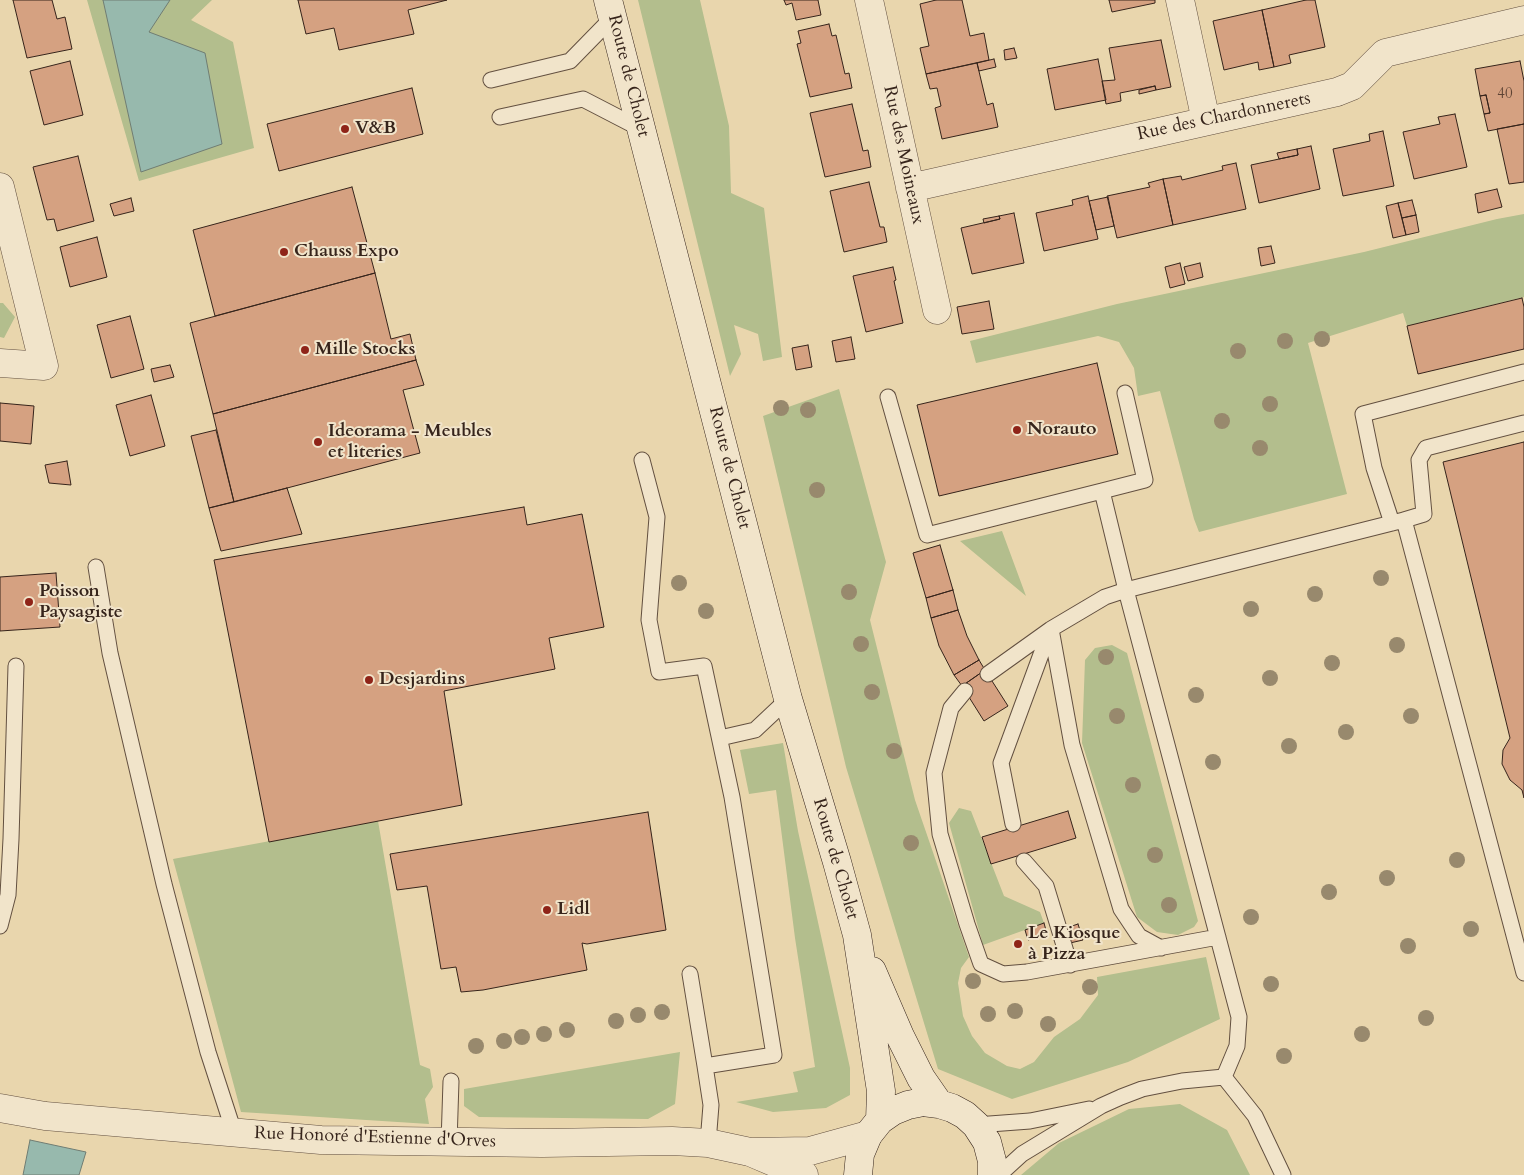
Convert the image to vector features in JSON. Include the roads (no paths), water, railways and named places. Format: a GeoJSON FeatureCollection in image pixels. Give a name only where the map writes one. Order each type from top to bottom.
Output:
{"type":"FeatureCollection","features":[{"type":"Feature","properties":{"kind":"street","name":"Rue des Moineaux"},"geometry":{"type":"LineString","coordinates":[[870,0],[938,310]]}},
{"type":"Feature","properties":{"kind":"street"},"geometry":{"type":"LineString","coordinates":[[1180,0],[1206,121]]}},
{"type":"Feature","properties":{"kind":"street","name":"Route de Cholet"},"geometry":{"type":"LineString","coordinates":[[610,9],[788,699],[857,934],[881,1091],[874,1128],[860,1154],[858,1175]]}},
{"type":"Feature","properties":{"kind":"street","name":"Rue des Chardonnerets"},"geometry":{"type":"LineString","coordinates":[[910,188],[1337,92],[1352,86],[1385,53],[1524,20]]}},
{"type":"Feature","properties":{"kind":"street"},"geometry":{"type":"LineString","coordinates":[[0,187],[11,274],[44,366],[0,363]]}},
{"type":"Feature","properties":{"kind":"street","name":"Route de Cholet"},"geometry":{"type":"LineString","coordinates":[[857,934],[920,1078],[939,1104]]}},
{"type":"Feature","properties":{"kind":"street","name":"Rue Honoré d'Estienne d'Orves"},"geometry":{"type":"LineString","coordinates":[[750,1152],[810,1151],[874,1128],[893,1111],[908,1105],[923,1102],[939,1104]]}},
{"type":"Feature","properties":{"kind":"street"},"geometry":{"type":"LineString","coordinates":[[939,1104],[959,1112],[976,1125],[987,1142],[992,1161],[992,1175]]}},
{"type":"Feature","properties":{"kind":"street","name":"Rue Honoré d'Estienne d'Orves"},"geometry":{"type":"LineString","coordinates":[[0,1108],[45,1116],[321,1140],[449,1143],[672,1140],[708,1143],[750,1152],[804,1175]]}},
{"type":"Feature","properties":{"kind":"lane"},"geometry":{"type":"LineString","coordinates":[[491,80],[570,61],[610,9]]}},
{"type":"Feature","properties":{"kind":"lane"},"geometry":{"type":"LineString","coordinates":[[500,117],[583,99],[641,129]]}},
{"type":"Feature","properties":{"kind":"lane"},"geometry":{"type":"LineString","coordinates":[[1524,372],[1363,414],[1374,468],[1398,522],[1524,973]]}},
{"type":"Feature","properties":{"kind":"lane"},"geometry":{"type":"LineString","coordinates":[[888,397],[927,535],[1145,480],[1125,393]]}},
{"type":"Feature","properties":{"kind":"lane"},"geometry":{"type":"LineString","coordinates":[[988,674],[1051,629],[1105,597],[1424,514],[1419,460],[1426,448],[1524,423]]}},
{"type":"Feature","properties":{"kind":"lane"},"geometry":{"type":"LineString","coordinates":[[642,460],[657,516],[649,620],[659,672],[704,666],[732,797],[774,1055],[705,1066]]}},
{"type":"Feature","properties":{"kind":"lane"},"geometry":{"type":"LineString","coordinates":[[1102,491],[1126,590],[1239,1017],[1237,1046],[1224,1077]]}},
{"type":"Feature","properties":{"kind":"lane"},"geometry":{"type":"LineString","coordinates":[[96,568],[110,654],[164,884],[208,1052],[234,1132]]}},
{"type":"Feature","properties":{"kind":"lane"},"geometry":{"type":"LineString","coordinates":[[1013,824],[1000,763],[1051,629]]}},
{"type":"Feature","properties":{"kind":"lane"},"geometry":{"type":"LineString","coordinates":[[1051,629],[1072,744],[1121,909],[1140,936],[1161,948]]}},
{"type":"Feature","properties":{"kind":"lane"},"geometry":{"type":"LineString","coordinates":[[0,926],[8,895],[16,666]]}},
{"type":"Feature","properties":{"kind":"lane"},"geometry":{"type":"LineString","coordinates":[[965,691],[951,708],[934,773],[940,834],[981,964],[1004,974],[1027,972],[1218,937]]}},
{"type":"Feature","properties":{"kind":"lane"},"geometry":{"type":"LineString","coordinates":[[720,738],[755,730],[788,699]]}},
{"type":"Feature","properties":{"kind":"lane"},"geometry":{"type":"LineString","coordinates":[[1024,861],[1046,886],[1070,965]]}},
{"type":"Feature","properties":{"kind":"lane"},"geometry":{"type":"LineString","coordinates":[[690,974],[712,1105],[708,1143]]}},
{"type":"Feature","properties":{"kind":"lane"},"geometry":{"type":"LineString","coordinates":[[999,1175],[1022,1154],[1101,1106],[1142,1089],[1182,1080],[1224,1077]]}},
{"type":"Feature","properties":{"kind":"lane"},"geometry":{"type":"LineString","coordinates":[[1224,1077],[1255,1116],[1283,1175]]}},
{"type":"Feature","properties":{"kind":"lane"},"geometry":{"type":"LineString","coordinates":[[449,1143],[451,1081]]}},
{"type":"Feature","properties":{"kind":"lane"},"geometry":{"type":"LineString","coordinates":[[976,1125],[1030,1121],[1101,1106]]}},
{"type":"Feature","properties":{"kind":"water"},"geometry":{"type":"Polygon","coordinates":[[[103,0],[170,0],[149,32],[205,53],[222,144],[141,172],[103,0]]]}},
{"type":"Feature","properties":{"kind":"water"},"geometry":{"type":"Polygon","coordinates":[[[30,1140],[86,1152],[79,1175],[23,1175],[30,1140]]]}},
{"type":"Feature","properties":{"kind":"place","name":"V&B"},"geometry":{"type":"Point","coordinates":[345,129]}},
{"type":"Feature","properties":{"kind":"place","name":"Chauss Expo"},"geometry":{"type":"Point","coordinates":[284,252]}},
{"type":"Feature","properties":{"kind":"place","name":"Mille Stocks"},"geometry":{"type":"Point","coordinates":[305,350]}},
{"type":"Feature","properties":{"kind":"place","name":"Norauto"},"geometry":{"type":"Point","coordinates":[1017,430]}},
{"type":"Feature","properties":{"kind":"place","name":"Ideorama - Meubles et literies"},"geometry":{"type":"Point","coordinates":[318,442]}},
{"type":"Feature","properties":{"kind":"place","name":"Poisson Paysagiste"},"geometry":{"type":"Point","coordinates":[29,602]}},
{"type":"Feature","properties":{"kind":"place","name":"Desjardins"},"geometry":{"type":"Point","coordinates":[369,680]}},
{"type":"Feature","properties":{"kind":"place","name":"Lidl"},"geometry":{"type":"Point","coordinates":[547,910]}},
{"type":"Feature","properties":{"kind":"place","name":"Le Kiosque à Pizza"},"geometry":{"type":"Point","coordinates":[1018,944]}}]}
